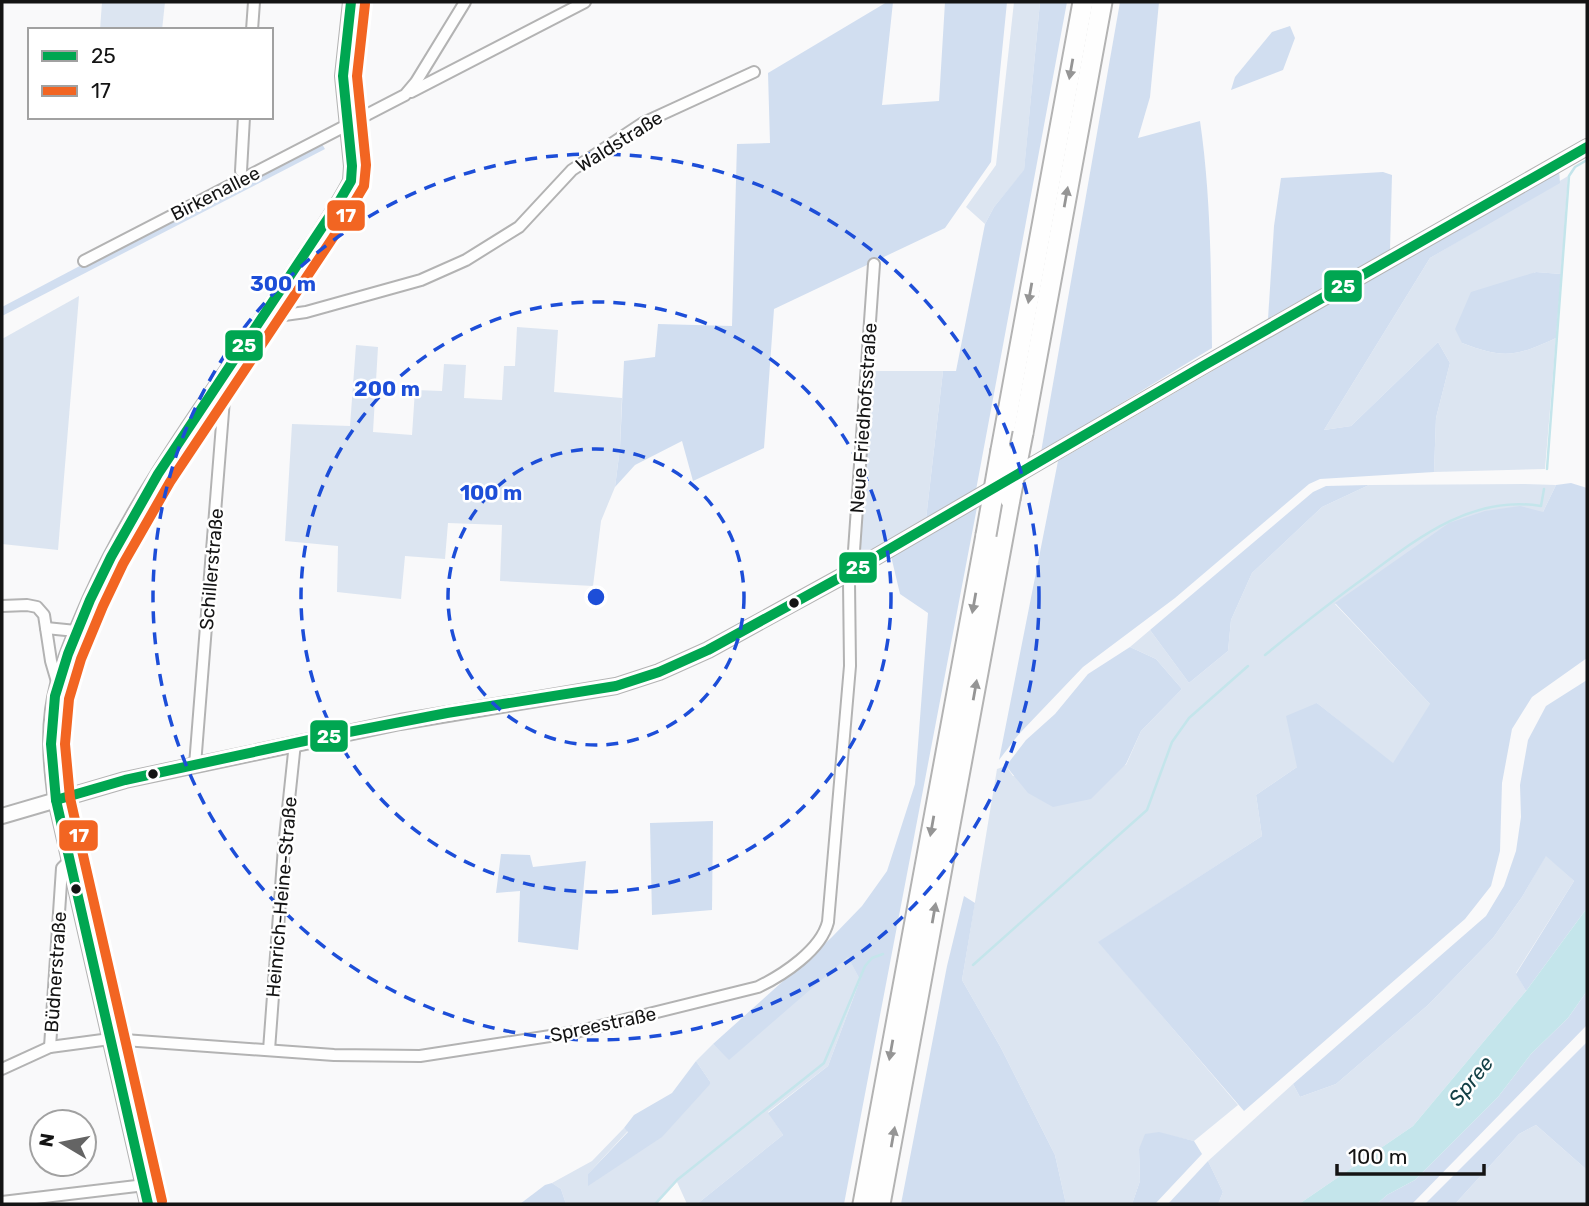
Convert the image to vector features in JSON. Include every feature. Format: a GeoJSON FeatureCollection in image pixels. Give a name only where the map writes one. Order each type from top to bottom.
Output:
{"type":"FeatureCollection","features":[{"type":"Feature","properties":{"kind":"highway"},"geometry":{"type":"LineString","coordinates":[[863,1204],[1083,2]]}},
{"type":"Feature","properties":{"kind":"highway"},"geometry":{"type":"LineString","coordinates":[[880,1204],[1102,2]]}},
{"type":"Feature","properties":{"kind":"street"},"geometry":{"type":"LineString","coordinates":[[252,28],[254,2]]}},
{"type":"Feature","properties":{"kind":"street"},"geometry":{"type":"LineString","coordinates":[[148,1204],[56,800],[51,766],[51,734],[58,685],[76,631],[133,513],[269,311],[351,181],[352,166],[343,76],[351,2]]}},
{"type":"Feature","properties":{"kind":"street"},"geometry":{"type":"LineString","coordinates":[[405,95],[416,82],[465,2]]}},
{"type":"Feature","properties":{"kind":"street","name":"Birkenallee"},"geometry":{"type":"LineString","coordinates":[[84,261],[585,2]]}},
{"type":"Feature","properties":{"kind":"street","name":"Waldstraße"},"geometry":{"type":"LineString","coordinates":[[269,311],[277,316],[306,312],[421,280],[466,260],[519,227],[572,170],[643,123],[754,72]]}},
{"type":"Feature","properties":{"kind":"street"},"geometry":{"type":"LineString","coordinates":[[241,171],[244,119]]}},
{"type":"Feature","properties":{"kind":"street"},"geometry":{"type":"LineString","coordinates":[[2,816],[125,780],[295,743],[637,680],[708,650],[850,572],[1203,366],[1587,147]]}},
{"type":"Feature","properties":{"kind":"street","name":"Neue Friedhofsstraße"},"geometry":{"type":"LineString","coordinates":[[850,572],[853,565],[874,264]]}},
{"type":"Feature","properties":{"kind":"street","name":"Schillerstraße"},"geometry":{"type":"LineString","coordinates":[[195,765],[226,374]]}},
{"type":"Feature","properties":{"kind":"street","name":"Spreestraße"},"geometry":{"type":"LineString","coordinates":[[2,1069],[50,1047],[110,1039],[334,1055],[420,1056],[576,1032],[758,987],[774,979],[817,945],[825,935],[830,908],[850,666],[850,572]]}},
{"type":"Feature","properties":{"kind":"street"},"geometry":{"type":"LineString","coordinates":[[2,606],[27,604],[37,607],[44,615],[51,661],[58,685]]}},
{"type":"Feature","properties":{"kind":"street"},"geometry":{"type":"LineString","coordinates":[[46,628],[76,631]]}},
{"type":"Feature","properties":{"kind":"street","name":"Heinrich-Heine-Straße"},"geometry":{"type":"LineString","coordinates":[[269,1050],[284,847],[295,743]]}},
{"type":"Feature","properties":{"kind":"street","name":"Büdnerstraße"},"geometry":{"type":"LineString","coordinates":[[50,1047],[62,868],[70,860]]}},
{"type":"Feature","properties":{"kind":"street"},"geometry":{"type":"LineString","coordinates":[[7,1203],[145,1185]]}},
{"type":"Feature","properties":{"kind":"shaded area"},"geometry":{"type":"Polygon","coordinates":[[[102,2],[165,2],[162,28],[100,28],[102,2]]]}},
{"type":"Feature","properties":{"kind":"shaded area"},"geometry":{"type":"Polygon","coordinates":[[[887,2],[893,2],[882,105],[939,101],[945,2],[1007,2],[991,162],[945,228],[774,309],[764,448],[693,481],[682,441],[635,465],[615,487],[620,448],[624,361],[655,357],[658,324],[732,326],[737,144],[770,143],[768,73],[887,2]]]}},
{"type":"Feature","properties":{"kind":"shaded area"},"geometry":{"type":"Polygon","coordinates":[[[1014,2],[1040,2],[1024,171],[994,207],[985,224],[966,207],[996,165],[1014,2]]]}},
{"type":"Feature","properties":{"kind":"shaded area"},"geometry":{"type":"Polygon","coordinates":[[[1040,2],[1067,2],[976,490],[926,519],[943,371],[956,371],[985,224],[994,207],[1024,170],[1040,2]]]}},
{"type":"Feature","properties":{"kind":"shaded area"},"geometry":{"type":"Polygon","coordinates":[[[1120,2],[1159,2],[1150,97],[1138,138],[1200,121],[1208,206],[1212,348],[1041,452],[1120,2]]]}},
{"type":"Feature","properties":{"kind":"shaded area"},"geometry":{"type":"Polygon","coordinates":[[[1290,26],[1295,38],[1283,70],[1231,90],[1235,77],[1272,32],[1290,26]]]}},
{"type":"Feature","properties":{"kind":"shaded area"},"geometry":{"type":"Polygon","coordinates":[[[322,144],[325,149],[2,316],[2,307],[165,221],[322,144]]]}},
{"type":"Feature","properties":{"kind":"shaded area"},"geometry":{"type":"Polygon","coordinates":[[[1559,169],[1560,183],[1430,258],[1324,430],[1351,426],[1438,342],[1450,363],[1436,418],[1434,472],[1320,479],[1309,484],[1175,598],[1083,667],[1019,734],[999,760],[1058,461],[1559,169]]]}},
{"type":"Feature","properties":{"kind":"shaded area"},"geometry":{"type":"Polygon","coordinates":[[[1383,172],[1392,175],[1390,250],[1268,319],[1274,226],[1281,178],[1383,172]]]}},
{"type":"Feature","properties":{"kind":"shaded area"},"geometry":{"type":"Polygon","coordinates":[[[1568,176],[1561,274],[1535,272],[1462,343],[1489,352],[1509,354],[1556,338],[1545,469],[1434,472],[1436,418],[1450,363],[1438,342],[1351,426],[1324,430],[1430,258],[1568,176]]]}},
{"type":"Feature","properties":{"kind":"shaded area"},"geometry":{"type":"Polygon","coordinates":[[[1536,272],[1561,274],[1556,338],[1509,354],[1489,352],[1462,343],[1455,329],[1471,292],[1536,272]]]}},
{"type":"Feature","properties":{"kind":"shaded area"},"geometry":{"type":"Polygon","coordinates":[[[79,296],[58,550],[2,544],[2,339],[79,296]]]}},
{"type":"Feature","properties":{"kind":"shaded area"},"geometry":{"type":"Polygon","coordinates":[[[517,327],[558,330],[554,392],[622,398],[615,487],[601,521],[593,586],[500,581],[502,525],[448,523],[445,559],[405,556],[401,599],[337,592],[338,546],[285,541],[292,424],[350,426],[356,345],[378,347],[373,432],[412,435],[415,390],[442,391],[444,364],[466,365],[464,398],[502,400],[504,366],[515,366],[517,327]]]}},
{"type":"Feature","properties":{"kind":"shaded area"},"geometry":{"type":"Polygon","coordinates":[[[872,371],[943,371],[926,519],[855,561],[872,371]]]}},
{"type":"Feature","properties":{"kind":"shaded area"},"geometry":{"type":"Polygon","coordinates":[[[1571,483],[1587,488],[1587,658],[1532,697],[1512,729],[1502,783],[1500,851],[1491,886],[1465,919],[1244,1111],[1098,942],[1262,836],[1256,795],[1297,767],[1286,716],[1317,703],[1393,763],[1430,704],[1335,603],[1449,523],[1485,511],[1520,506],[1543,512],[1556,485],[1571,483]]]}},
{"type":"Feature","properties":{"kind":"shaded area"},"geometry":{"type":"Polygon","coordinates":[[[1369,485],[1556,485],[1543,512],[1335,604],[1431,705],[1393,764],[1317,703],[1297,767],[1256,795],[1262,836],[1099,942],[1238,1105],[1194,1141],[1159,1133],[1139,1149],[1140,1181],[1132,1204],[1066,1204],[1055,1155],[1001,1048],[962,980],[997,769],[1006,766],[1013,776],[1126,765],[1141,731],[1182,689],[1156,659],[1130,647],[1150,630],[1189,683],[1228,651],[1231,620],[1252,573],[1322,507],[1369,485]]]}},
{"type":"Feature","properties":{"kind":"shaded area"},"geometry":{"type":"Polygon","coordinates":[[[1369,485],[1322,507],[1252,573],[1231,620],[1228,651],[1189,683],[1150,630],[1313,492],[1326,486],[1369,485]]]}},
{"type":"Feature","properties":{"kind":"shaded area"},"geometry":{"type":"Polygon","coordinates":[[[978,502],[844,1204],[697,1204],[783,1135],[768,1113],[828,1066],[860,980],[848,957],[729,1060],[713,1044],[831,938],[862,906],[887,871],[915,784],[928,613],[900,594],[891,556],[978,502]]]}},
{"type":"Feature","properties":{"kind":"shaded area"},"geometry":{"type":"Polygon","coordinates":[[[1130,647],[1156,659],[1182,689],[1141,731],[1126,764],[1091,799],[1053,807],[1028,793],[1006,766],[1026,740],[1055,714],[1088,674],[1130,647]]]}},
{"type":"Feature","properties":{"kind":"shaded area"},"geometry":{"type":"Polygon","coordinates":[[[1587,680],[1587,908],[1526,991],[1516,974],[1574,881],[1546,856],[1493,938],[1428,1005],[1336,1084],[1300,1097],[1293,1084],[1486,916],[1504,886],[1516,851],[1521,817],[1520,785],[1528,740],[1546,706],[1587,680]]]}},
{"type":"Feature","properties":{"kind":"shaded area"},"geometry":{"type":"Polygon","coordinates":[[[713,821],[712,910],[652,915],[650,823],[713,821]]]}},
{"type":"Feature","properties":{"kind":"shaded area"},"geometry":{"type":"Polygon","coordinates":[[[501,854],[530,855],[533,867],[586,861],[578,950],[518,942],[520,891],[496,893],[501,854]]]}},
{"type":"Feature","properties":{"kind":"shaded area"},"geometry":{"type":"Polygon","coordinates":[[[1546,855],[1574,881],[1516,973],[1526,991],[1413,1126],[1299,1204],[1218,1204],[1223,1192],[1208,1161],[1293,1084],[1300,1097],[1336,1084],[1428,1005],[1493,938],[1522,897],[1546,855]]]}},
{"type":"Feature","properties":{"kind":"shaded area"},"geometry":{"type":"Polygon","coordinates":[[[964,896],[975,903],[962,980],[1001,1048],[1055,1155],[1066,1204],[901,1204],[947,966],[964,896]]]}},
{"type":"Feature","properties":{"kind":"shaded area"},"geometry":{"type":"Polygon","coordinates":[[[848,956],[860,980],[828,1066],[768,1112],[783,1135],[697,1204],[687,1204],[677,1182],[657,1204],[566,1204],[561,1189],[552,1183],[592,1161],[624,1128],[628,1131],[588,1174],[711,1083],[696,1061],[713,1044],[729,1059],[848,956]]]}},
{"type":"Feature","properties":{"kind":"shaded area"},"geometry":{"type":"Polygon","coordinates":[[[1587,991],[1587,1025],[1412,1204],[1377,1204],[1387,1195],[1415,1180],[1498,1097],[1531,1054],[1568,1018],[1587,991]]]}},
{"type":"Feature","properties":{"kind":"shaded area"},"geometry":{"type":"Polygon","coordinates":[[[1587,1042],[1587,1170],[1536,1125],[1519,1134],[1455,1204],[1425,1204],[1587,1042]]]}},
{"type":"Feature","properties":{"kind":"shaded area"},"geometry":{"type":"Polygon","coordinates":[[[696,1061],[711,1083],[662,1137],[588,1186],[588,1174],[628,1132],[624,1128],[634,1115],[672,1093],[696,1061]]]}},
{"type":"Feature","properties":{"kind":"shaded area"},"geometry":{"type":"Polygon","coordinates":[[[1536,1125],[1587,1170],[1587,1204],[1455,1204],[1519,1134],[1536,1125]]]}},
{"type":"Feature","properties":{"kind":"shaded area"},"geometry":{"type":"Polygon","coordinates":[[[1159,1132],[1194,1141],[1202,1154],[1155,1204],[1132,1204],[1140,1181],[1139,1149],[1145,1134],[1159,1132]]]}},
{"type":"Feature","properties":{"kind":"shaded area"},"geometry":{"type":"Polygon","coordinates":[[[1208,1161],[1223,1192],[1218,1204],[1168,1204],[1208,1161]]]}},
{"type":"Feature","properties":{"kind":"shaded area"},"geometry":{"type":"Polygon","coordinates":[[[552,1183],[561,1189],[566,1204],[520,1204],[545,1185],[552,1183]]]}},
{"type":"Feature","properties":{"kind":"water","name":"Spree"},"geometry":{"type":"Polygon","coordinates":[[[1587,908],[1587,991],[1568,1018],[1531,1054],[1498,1097],[1415,1180],[1387,1195],[1377,1204],[1299,1204],[1413,1126],[1526,991],[1587,908]]]}},
{"type":"Feature","properties":{"kind":"waterway"},"geometry":{"type":"LineString","coordinates":[[1547,469],[1569,176],[1575,167],[1587,160]]}},
{"type":"Feature","properties":{"kind":"waterway"},"geometry":{"type":"LineString","coordinates":[[1265,655],[1341,595],[1427,534],[1469,513],[1492,507],[1516,504],[1541,506],[1544,489]]}},
{"type":"Feature","properties":{"kind":"waterway"},"geometry":{"type":"LineString","coordinates":[[973,965],[1147,810],[1172,742],[1189,718],[1248,666]]}},
{"type":"Feature","properties":{"kind":"waterway"},"geometry":{"type":"LineString","coordinates":[[655,1204],[677,1180],[824,1063],[865,966],[872,958],[883,954]]}},
{"type":"Feature","properties":{"kind":"transit line","name":"25"},"geometry":{"type":"LineString","coordinates":[[148,1204],[56,800],[51,744],[55,696],[68,654],[90,600],[158,474],[351,181],[352,166],[343,76],[351,2]]}},
{"type":"Feature","properties":{"kind":"transit line","name":"17"},"geometry":{"type":"LineString","coordinates":[[162,1201],[70,798],[65,744],[69,699],[81,659],[103,606],[123,564],[170,482],[334,236],[364,186],[366,165],[357,76],[365,4]]}},
{"type":"Feature","properties":{"kind":"transit line","name":"25"},"geometry":{"type":"LineString","coordinates":[[56,800],[125,780],[323,737],[447,713],[616,686],[659,672],[708,650],[850,572],[1203,366],[1587,147]]}}]}
